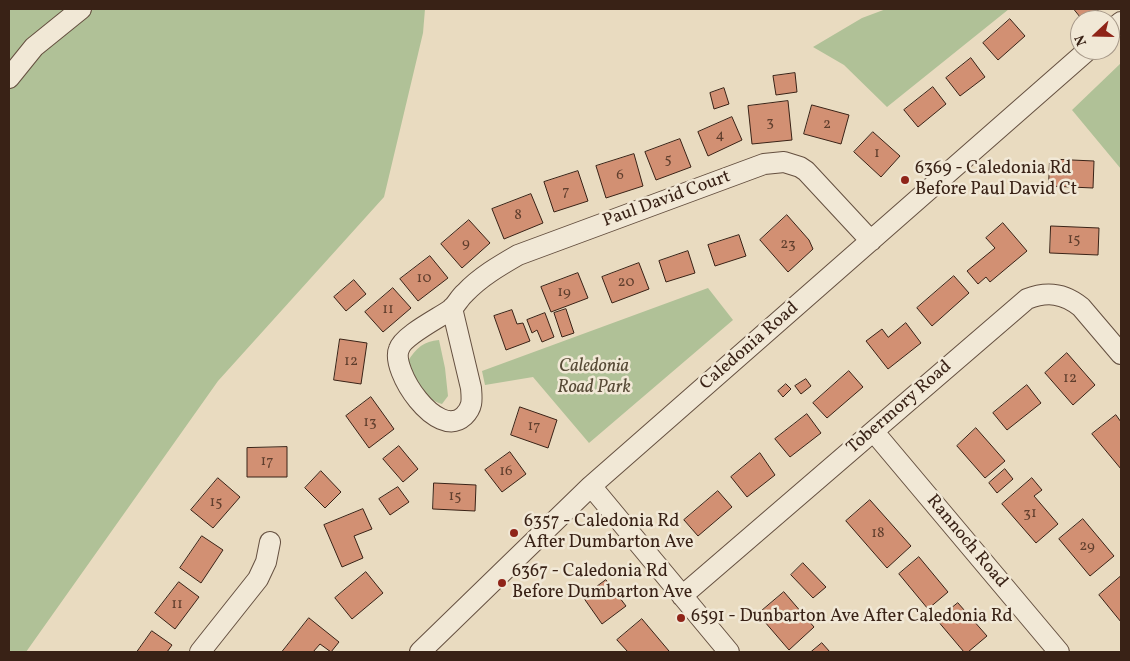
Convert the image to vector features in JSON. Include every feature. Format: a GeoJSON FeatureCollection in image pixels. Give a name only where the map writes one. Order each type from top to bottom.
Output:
{"type":"FeatureCollection","features":[{"type":"Feature","properties":{"kind":"street"},"geometry":{"type":"LineString","coordinates":[[9,78],[34,47],[80,9]]}},
{"type":"Feature","properties":{"kind":"street","name":"Caledonia Road"},"geometry":{"type":"LineString","coordinates":[[420,652],[591,486],[1077,60]]}},
{"type":"Feature","properties":{"kind":"street","name":"Paul David Court"},"geometry":{"type":"LineString","coordinates":[[452,308],[472,397],[470,410],[461,419],[451,422],[442,420],[426,408],[410,389],[397,358],[398,352],[404,340],[452,308],[464,293],[490,272],[518,255],[764,164],[774,162],[791,164],[806,172],[871,241]]}},
{"type":"Feature","properties":{"kind":"street","name":"Tobermory Road"},"geometry":{"type":"LineString","coordinates":[[682,596],[1019,305],[1036,296],[1055,294],[1073,301],[1081,307],[1121,354]]}},
{"type":"Feature","properties":{"kind":"street","name":"Rannoch Road"},"geometry":{"type":"LineString","coordinates":[[874,432],[1059,652]]}},
{"type":"Feature","properties":{"kind":"street"},"geometry":{"type":"LineString","coordinates":[[591,486],[729,652]]}},
{"type":"Feature","properties":{"kind":"street"},"geometry":{"type":"LineString","coordinates":[[200,652],[258,578],[266,562],[270,542]]}},
{"type":"Feature","properties":{"kind":"green space"},"geometry":{"type":"Polygon","coordinates":[[[9,9],[425,9],[423,33],[384,197],[218,381],[26,652],[9,652],[9,9]]]}},
{"type":"Feature","properties":{"kind":"green space"},"geometry":{"type":"Polygon","coordinates":[[[886,9],[1009,9],[887,107],[844,65],[813,47],[862,18],[886,9]]]}},
{"type":"Feature","properties":{"kind":"green space"},"geometry":{"type":"Polygon","coordinates":[[[1121,63],[1121,169],[1072,110],[1121,63]]]}},
{"type":"Feature","properties":{"kind":"green space","name":"Caledonia Road Park"},"geometry":{"type":"Polygon","coordinates":[[[708,288],[733,320],[589,443],[533,377],[485,385],[482,371],[708,288]]]}},
{"type":"Feature","properties":{"kind":"green space"},"geometry":{"type":"Polygon","coordinates":[[[439,340],[448,396],[442,404],[430,398],[420,387],[408,361],[421,346],[439,340]]]}},
{"type":"Feature","properties":{"kind":"building"},"geometry":{"type":"Polygon","coordinates":[[[1074,9],[1100,9],[1098,10],[1074,9]]]}},
{"type":"Feature","properties":{"kind":"building"},"geometry":{"type":"Polygon","coordinates":[[[1010,19],[1025,36],[998,60],[983,43],[1010,19]]]}},
{"type":"Feature","properties":{"kind":"building"},"geometry":{"type":"Polygon","coordinates":[[[971,58],[985,77],[960,96],[946,78],[971,58]]]}},
{"type":"Feature","properties":{"kind":"building"},"geometry":{"type":"Polygon","coordinates":[[[795,73],[797,92],[776,95],[773,76],[795,73]]]}},
{"type":"Feature","properties":{"kind":"building"},"geometry":{"type":"Polygon","coordinates":[[[933,87],[946,104],[918,127],[904,110],[933,87]]]}},
{"type":"Feature","properties":{"kind":"building"},"geometry":{"type":"Polygon","coordinates":[[[724,88],[729,104],[714,109],[710,93],[724,88]]]}},
{"type":"Feature","properties":{"kind":"building"},"geometry":{"type":"Polygon","coordinates":[[[788,101],[792,140],[752,144],[748,106],[788,101]]]}},
{"type":"Feature","properties":{"kind":"building"},"geometry":{"type":"Polygon","coordinates":[[[812,105],[849,115],[841,144],[804,134],[812,105]]]}},
{"type":"Feature","properties":{"kind":"building"},"geometry":{"type":"Polygon","coordinates":[[[732,117],[742,140],[708,156],[698,132],[732,117]]]}},
{"type":"Feature","properties":{"kind":"building"},"geometry":{"type":"Polygon","coordinates":[[[873,132],[900,156],[881,177],[854,152],[873,132]]]}},
{"type":"Feature","properties":{"kind":"building"},"geometry":{"type":"Polygon","coordinates":[[[680,139],[691,167],[656,180],[645,152],[680,139]]]}},
{"type":"Feature","properties":{"kind":"building"},"geometry":{"type":"Polygon","coordinates":[[[634,154],[643,186],[606,198],[596,166],[634,154]]]}},
{"type":"Feature","properties":{"kind":"building"},"geometry":{"type":"Polygon","coordinates":[[[1050,159],[1094,161],[1093,188],[1049,186],[1050,159]]]}},
{"type":"Feature","properties":{"kind":"building"},"geometry":{"type":"Polygon","coordinates":[[[578,171],[588,201],[554,212],[544,182],[578,171]]]}},
{"type":"Feature","properties":{"kind":"building"},"geometry":{"type":"Polygon","coordinates":[[[531,194],[543,223],[504,239],[492,209],[531,194]]]}},
{"type":"Feature","properties":{"kind":"building"},"geometry":{"type":"Polygon","coordinates":[[[787,215],[809,240],[813,249],[788,272],[760,240],[787,215]]]}},
{"type":"Feature","properties":{"kind":"building"},"geometry":{"type":"Polygon","coordinates":[[[469,220],[490,243],[462,268],[441,244],[469,220]]]}},
{"type":"Feature","properties":{"kind":"building"},"geometry":{"type":"Polygon","coordinates":[[[1003,223],[1027,251],[990,282],[986,277],[978,284],[967,271],[995,248],[986,238],[1003,223]]]}},
{"type":"Feature","properties":{"kind":"building"},"geometry":{"type":"Polygon","coordinates":[[[1051,226],[1099,228],[1098,255],[1050,253],[1051,226]]]}},
{"type":"Feature","properties":{"kind":"building"},"geometry":{"type":"Polygon","coordinates":[[[739,235],[746,256],[715,266],[708,245],[739,235]]]}},
{"type":"Feature","properties":{"kind":"building"},"geometry":{"type":"Polygon","coordinates":[[[688,251],[695,273],[666,282],[659,261],[688,251]]]}},
{"type":"Feature","properties":{"kind":"building"},"geometry":{"type":"Polygon","coordinates":[[[430,256],[448,278],[418,301],[400,279],[430,256]]]}},
{"type":"Feature","properties":{"kind":"building"},"geometry":{"type":"Polygon","coordinates":[[[639,263],[649,289],[612,303],[602,277],[639,263]]]}},
{"type":"Feature","properties":{"kind":"building"},"geometry":{"type":"Polygon","coordinates":[[[578,273],[588,298],[551,312],[541,287],[578,273]]]}},
{"type":"Feature","properties":{"kind":"building"},"geometry":{"type":"Polygon","coordinates":[[[954,276],[969,293],[932,326],[917,308],[954,276]]]}},
{"type":"Feature","properties":{"kind":"building"},"geometry":{"type":"Polygon","coordinates":[[[354,280],[366,294],[346,311],[334,297],[354,280]]]}},
{"type":"Feature","properties":{"kind":"building"},"geometry":{"type":"Polygon","coordinates":[[[393,288],[411,308],[383,332],[365,312],[393,288]]]}},
{"type":"Feature","properties":{"kind":"building"},"geometry":{"type":"Polygon","coordinates":[[[566,309],[574,333],[562,337],[554,313],[566,309]]]}},
{"type":"Feature","properties":{"kind":"building"},"geometry":{"type":"Polygon","coordinates":[[[512,310],[517,324],[523,323],[530,341],[506,350],[494,316],[512,310]]]}},
{"type":"Feature","properties":{"kind":"building"},"geometry":{"type":"Polygon","coordinates":[[[545,313],[554,337],[542,342],[537,330],[532,333],[527,320],[545,313]]]}},
{"type":"Feature","properties":{"kind":"building"},"geometry":{"type":"Polygon","coordinates":[[[906,323],[921,343],[888,369],[866,341],[882,329],[888,337],[906,323]]]}},
{"type":"Feature","properties":{"kind":"building"},"geometry":{"type":"Polygon","coordinates":[[[340,339],[367,343],[361,384],[334,380],[340,339]]]}},
{"type":"Feature","properties":{"kind":"building"},"geometry":{"type":"Polygon","coordinates":[[[1067,353],[1095,385],[1073,405],[1045,373],[1067,353]]]}},
{"type":"Feature","properties":{"kind":"building"},"geometry":{"type":"Polygon","coordinates":[[[849,371],[863,387],[827,418],[813,403],[849,371]]]}},
{"type":"Feature","properties":{"kind":"building"},"geometry":{"type":"Polygon","coordinates":[[[806,379],[811,386],[801,394],[795,386],[806,379]]]}},
{"type":"Feature","properties":{"kind":"building"},"geometry":{"type":"Polygon","coordinates":[[[786,384],[791,389],[783,397],[778,391],[786,384]]]}},
{"type":"Feature","properties":{"kind":"building"},"geometry":{"type":"Polygon","coordinates":[[[1027,385],[1041,403],[1007,430],[993,413],[1027,385]]]}},
{"type":"Feature","properties":{"kind":"building"},"geometry":{"type":"Polygon","coordinates":[[[371,397],[394,429],[369,448],[346,416],[371,397]]]}},
{"type":"Feature","properties":{"kind":"building"},"geometry":{"type":"Polygon","coordinates":[[[520,407],[557,420],[548,448],[511,435],[520,407]]]}},
{"type":"Feature","properties":{"kind":"building"},"geometry":{"type":"Polygon","coordinates":[[[807,414],[821,433],[790,457],[775,439],[807,414]]]}},
{"type":"Feature","properties":{"kind":"building"},"geometry":{"type":"Polygon","coordinates":[[[1116,415],[1121,422],[1121,469],[1092,434],[1116,415]]]}},
{"type":"Feature","properties":{"kind":"building"},"geometry":{"type":"Polygon","coordinates":[[[976,428],[1005,461],[985,478],[957,446],[976,428]]]}},
{"type":"Feature","properties":{"kind":"building"},"geometry":{"type":"Polygon","coordinates":[[[399,446],[418,469],[403,482],[383,459],[399,446]]]}},
{"type":"Feature","properties":{"kind":"building"},"geometry":{"type":"Polygon","coordinates":[[[287,447],[287,477],[247,477],[247,448],[287,447]]]}},
{"type":"Feature","properties":{"kind":"building"},"geometry":{"type":"Polygon","coordinates":[[[510,452],[526,474],[502,492],[485,470],[510,452]]]}},
{"type":"Feature","properties":{"kind":"building"},"geometry":{"type":"Polygon","coordinates":[[[760,453],[775,475],[747,497],[731,477],[760,453]]]}},
{"type":"Feature","properties":{"kind":"building"},"geometry":{"type":"Polygon","coordinates":[[[1005,469],[1013,479],[997,493],[989,483],[1005,469]]]}},
{"type":"Feature","properties":{"kind":"building"},"geometry":{"type":"Polygon","coordinates":[[[321,471],[341,492],[325,508],[305,488],[321,471]]]}},
{"type":"Feature","properties":{"kind":"building"},"geometry":{"type":"Polygon","coordinates":[[[218,478],[240,497],[213,528],[191,510],[218,478]]]}},
{"type":"Feature","properties":{"kind":"building"},"geometry":{"type":"Polygon","coordinates":[[[1032,478],[1042,490],[1034,496],[1058,524],[1036,543],[1002,504],[1032,478]]]}},
{"type":"Feature","properties":{"kind":"building"},"geometry":{"type":"Polygon","coordinates":[[[434,483],[476,485],[475,511],[433,509],[434,483]]]}},
{"type":"Feature","properties":{"kind":"building"},"geometry":{"type":"Polygon","coordinates":[[[398,487],[409,502],[390,515],[379,499],[398,487]]]}},
{"type":"Feature","properties":{"kind":"building"},"geometry":{"type":"Polygon","coordinates":[[[718,491],[732,507],[698,536],[684,520],[718,491]]]}},
{"type":"Feature","properties":{"kind":"building"},"geometry":{"type":"Polygon","coordinates":[[[870,500],[911,546],[887,568],[846,521],[870,500]]]}},
{"type":"Feature","properties":{"kind":"building"},"geometry":{"type":"Polygon","coordinates":[[[363,509],[372,529],[354,536],[363,558],[342,567],[324,525],[363,509]]]}},
{"type":"Feature","properties":{"kind":"building"},"geometry":{"type":"Polygon","coordinates":[[[1083,519],[1114,556],[1090,576],[1059,539],[1083,519]]]}},
{"type":"Feature","properties":{"kind":"building"},"geometry":{"type":"Polygon","coordinates":[[[202,536],[223,550],[201,583],[180,568],[202,536]]]}},
{"type":"Feature","properties":{"kind":"building"},"geometry":{"type":"Polygon","coordinates":[[[919,557],[948,592],[928,609],[899,574],[919,557]]]}},
{"type":"Feature","properties":{"kind":"building"},"geometry":{"type":"Polygon","coordinates":[[[803,563],[826,587],[813,598],[791,575],[803,563]]]}},
{"type":"Feature","properties":{"kind":"building"},"geometry":{"type":"Polygon","coordinates":[[[366,572],[383,593],[352,619],[335,598],[366,572]]]}},
{"type":"Feature","properties":{"kind":"building"},"geometry":{"type":"Polygon","coordinates":[[[1120,577],[1121,579],[1121,622],[1099,595],[1120,577]]]}},
{"type":"Feature","properties":{"kind":"building"},"geometry":{"type":"Polygon","coordinates":[[[606,580],[626,606],[602,624],[583,597],[606,580]]]}},
{"type":"Feature","properties":{"kind":"building"},"geometry":{"type":"Polygon","coordinates":[[[179,582],[199,597],[175,629],[155,613],[179,582]]]}},
{"type":"Feature","properties":{"kind":"building"},"geometry":{"type":"Polygon","coordinates":[[[784,592],[814,627],[789,650],[758,614],[784,592]]]}},
{"type":"Feature","properties":{"kind":"building"},"geometry":{"type":"Polygon","coordinates":[[[958,603],[987,636],[968,652],[964,652],[937,620],[958,603]]]}},
{"type":"Feature","properties":{"kind":"building"},"geometry":{"type":"Polygon","coordinates":[[[309,618],[339,642],[331,652],[320,644],[313,652],[282,652],[309,618]]]}},
{"type":"Feature","properties":{"kind":"building"},"geometry":{"type":"Polygon","coordinates":[[[642,619],[669,651],[628,652],[617,640],[642,619]]]}},
{"type":"Feature","properties":{"kind":"building"},"geometry":{"type":"Polygon","coordinates":[[[152,631],[172,645],[167,652],[137,652],[152,631]]]}},
{"type":"Feature","properties":{"kind":"building"},"geometry":{"type":"Polygon","coordinates":[[[822,643],[830,652],[811,652],[822,643]]]}},
{"type":"Feature","properties":{"kind":"place","name":"6369 - Caledonia Rd Before Paul David Ct"},"geometry":{"type":"Point","coordinates":[905,180]}},
{"type":"Feature","properties":{"kind":"place","name":"6357 - Caledonia Rd After Dumbarton Ave"},"geometry":{"type":"Point","coordinates":[514,533]}},
{"type":"Feature","properties":{"kind":"place","name":"6367 - Caledonia Rd Before Dumbarton Ave"},"geometry":{"type":"Point","coordinates":[502,583]}},
{"type":"Feature","properties":{"kind":"place","name":"6591 - Dunbarton Ave After Caledonia Rd"},"geometry":{"type":"Point","coordinates":[681,618]}}]}
